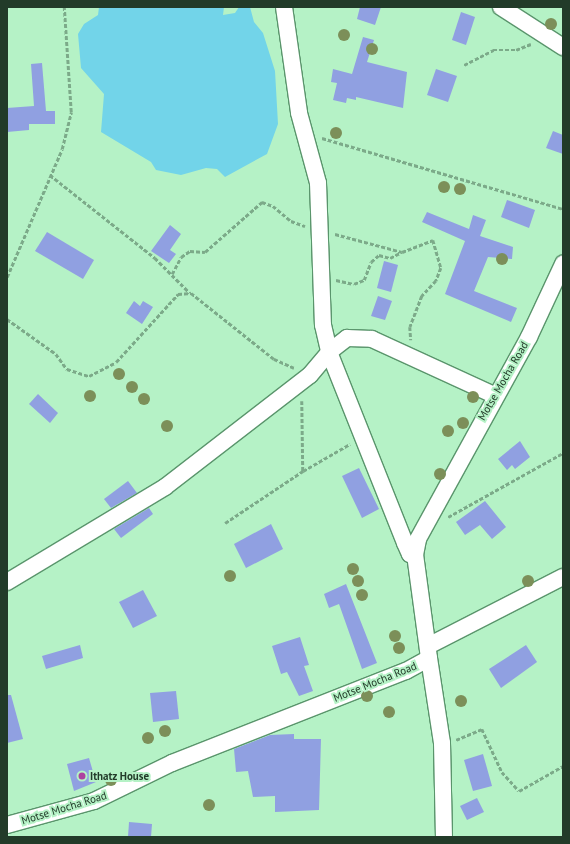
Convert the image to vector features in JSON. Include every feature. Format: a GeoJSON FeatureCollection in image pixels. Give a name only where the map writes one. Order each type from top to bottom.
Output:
{"type":"FeatureCollection","features":[{"type":"Feature","properties":{"kind":"street"},"geometry":{"type":"LineString","coordinates":[[284,7],[296,99],[318,183],[320,277],[323,325],[329,352],[361,437],[405,543],[410,554],[415,555]]}},
{"type":"Feature","properties":{"kind":"street"},"geometry":{"type":"LineString","coordinates":[[501,7],[563,47]]}},
{"type":"Feature","properties":{"kind":"street","name":"Motse Mocha Road"},"geometry":{"type":"LineString","coordinates":[[7,825],[94,801],[172,763],[406,671],[429,652],[415,555],[426,521],[494,395],[529,337],[563,264]]}},
{"type":"Feature","properties":{"kind":"street"},"geometry":{"type":"LineString","coordinates":[[7,582],[164,487],[310,375],[329,352],[347,338],[372,339],[412,356],[494,395]]}},
{"type":"Feature","properties":{"kind":"street"},"geometry":{"type":"LineString","coordinates":[[444,837],[442,743],[429,652],[563,577]]}},
{"type":"Feature","properties":{"kind":"path"},"geometry":{"type":"LineString","coordinates":[[7,276],[50,175],[71,112],[64,7]]}},
{"type":"Feature","properties":{"kind":"path"},"geometry":{"type":"LineString","coordinates":[[464,65],[493,50],[516,50],[549,38]]}},
{"type":"Feature","properties":{"kind":"path"},"geometry":{"type":"LineString","coordinates":[[306,134],[563,209]]}},
{"type":"Feature","properties":{"kind":"path"},"geometry":{"type":"LineString","coordinates":[[50,175],[172,274],[191,293],[274,359],[310,375],[301,405],[303,471]]}},
{"type":"Feature","properties":{"kind":"path"},"geometry":{"type":"LineString","coordinates":[[172,274],[181,257],[190,251],[205,252],[262,202],[273,206],[291,221],[402,252]]}},
{"type":"Feature","properties":{"kind":"path"},"geometry":{"type":"LineString","coordinates":[[320,277],[354,284],[364,280],[371,262],[379,255],[390,258],[433,240],[441,268],[436,281],[422,296],[410,327],[412,356]]}},
{"type":"Feature","properties":{"kind":"path"},"geometry":{"type":"LineString","coordinates":[[7,266],[11,268]]}},
{"type":"Feature","properties":{"kind":"path"},"geometry":{"type":"LineString","coordinates":[[7,319],[56,354],[67,369],[89,376],[116,362],[178,294],[191,293]]}},
{"type":"Feature","properties":{"kind":"path"},"geometry":{"type":"LineString","coordinates":[[225,523],[303,471],[361,437]]}},
{"type":"Feature","properties":{"kind":"path"},"geometry":{"type":"LineString","coordinates":[[426,521],[448,517],[563,453]]}},
{"type":"Feature","properties":{"kind":"path"},"geometry":{"type":"LineString","coordinates":[[442,743],[482,729],[502,772],[519,791],[563,766]]}},
{"type":"Feature","properties":{"kind":"water"},"geometry":{"type":"Polygon","coordinates":[[[99,7],[224,7],[223,15],[235,13],[239,7],[250,7],[254,22],[263,33],[275,71],[278,124],[267,154],[225,177],[217,169],[206,168],[181,175],[156,170],[151,162],[101,132],[104,94],[81,68],[78,34],[84,24],[98,15],[99,7]]]}},
{"type":"Feature","properties":{"kind":"building"},"geometry":{"type":"Polygon","coordinates":[[[360,7],[381,7],[375,25],[357,19],[360,7]]]}},
{"type":"Feature","properties":{"kind":"building"},"geometry":{"type":"Polygon","coordinates":[[[461,12],[475,17],[466,45],[452,40],[461,12]]]}},
{"type":"Feature","properties":{"kind":"building"},"geometry":{"type":"Polygon","coordinates":[[[363,37],[374,40],[367,62],[407,72],[403,108],[356,97],[356,100],[347,98],[346,103],[333,100],[337,83],[331,82],[333,69],[352,74],[363,37]]]}},
{"type":"Feature","properties":{"kind":"building"},"geometry":{"type":"Polygon","coordinates":[[[42,63],[46,111],[55,111],[55,124],[29,124],[29,130],[7,132],[7,108],[34,106],[31,64],[42,63]]]}},
{"type":"Feature","properties":{"kind":"building"},"geometry":{"type":"Polygon","coordinates":[[[436,69],[457,76],[448,102],[427,95],[436,69]]]}},
{"type":"Feature","properties":{"kind":"building"},"geometry":{"type":"Polygon","coordinates":[[[553,131],[563,135],[563,154],[546,148],[553,131]]]}},
{"type":"Feature","properties":{"kind":"building"},"geometry":{"type":"Polygon","coordinates":[[[507,200],[535,210],[529,228],[501,217],[507,200]]]}},
{"type":"Feature","properties":{"kind":"building"},"geometry":{"type":"Polygon","coordinates":[[[427,212],[469,229],[473,215],[486,220],[480,236],[513,247],[512,259],[488,257],[474,291],[517,308],[511,322],[445,294],[465,241],[422,222],[427,212]]]}},
{"type":"Feature","properties":{"kind":"building"},"geometry":{"type":"Polygon","coordinates":[[[170,225],[181,234],[170,250],[176,254],[169,263],[151,251],[170,225]]]}},
{"type":"Feature","properties":{"kind":"building"},"geometry":{"type":"Polygon","coordinates":[[[47,232],[94,260],[83,279],[35,251],[47,232]]]}},
{"type":"Feature","properties":{"kind":"building"},"geometry":{"type":"Polygon","coordinates":[[[384,261],[398,265],[391,292],[377,288],[384,261]]]}},
{"type":"Feature","properties":{"kind":"building"},"geometry":{"type":"Polygon","coordinates":[[[378,296],[392,301],[385,320],[371,316],[378,296]]]}},
{"type":"Feature","properties":{"kind":"building"},"geometry":{"type":"Polygon","coordinates":[[[134,301],[140,306],[143,301],[153,307],[142,324],[126,313],[134,301]]]}},
{"type":"Feature","properties":{"kind":"building"},"geometry":{"type":"Polygon","coordinates":[[[38,394],[58,413],[50,423],[29,404],[38,394]]]}},
{"type":"Feature","properties":{"kind":"building"},"geometry":{"type":"Polygon","coordinates":[[[520,441],[530,457],[515,469],[512,465],[507,470],[498,459],[520,441]]]}},
{"type":"Feature","properties":{"kind":"building"},"geometry":{"type":"Polygon","coordinates":[[[359,468],[379,509],[362,518],[342,476],[359,468]]]}},
{"type":"Feature","properties":{"kind":"building"},"geometry":{"type":"Polygon","coordinates":[[[128,481],[137,493],[111,508],[104,499],[128,481]]]}},
{"type":"Feature","properties":{"kind":"building"},"geometry":{"type":"Polygon","coordinates":[[[485,501],[506,527],[492,539],[480,525],[465,535],[456,522],[485,501]]]}},
{"type":"Feature","properties":{"kind":"building"},"geometry":{"type":"Polygon","coordinates":[[[149,508],[153,514],[121,538],[114,529],[149,508]]]}},
{"type":"Feature","properties":{"kind":"building"},"geometry":{"type":"Polygon","coordinates":[[[271,524],[283,549],[246,568],[234,544],[271,524]]]}},
{"type":"Feature","properties":{"kind":"building"},"geometry":{"type":"Polygon","coordinates":[[[346,584],[377,663],[362,669],[339,604],[329,608],[324,594],[346,584]]]}},
{"type":"Feature","properties":{"kind":"building"},"geometry":{"type":"Polygon","coordinates":[[[143,590],[157,616],[133,628],[119,602],[143,590]]]}},
{"type":"Feature","properties":{"kind":"building"},"geometry":{"type":"Polygon","coordinates":[[[300,637],[309,665],[304,666],[313,691],[299,696],[287,672],[281,674],[272,646],[300,637]]]}},
{"type":"Feature","properties":{"kind":"building"},"geometry":{"type":"Polygon","coordinates":[[[80,645],[83,658],[46,669],[42,656],[80,645]]]}},
{"type":"Feature","properties":{"kind":"building"},"geometry":{"type":"Polygon","coordinates":[[[526,645],[537,662],[501,688],[489,669],[526,645]]]}},
{"type":"Feature","properties":{"kind":"building"},"geometry":{"type":"Polygon","coordinates":[[[176,691],[179,719],[153,722],[150,693],[176,691]]]}},
{"type":"Feature","properties":{"kind":"building"},"geometry":{"type":"Polygon","coordinates":[[[7,695],[11,695],[23,739],[7,743],[7,695]]]}},
{"type":"Feature","properties":{"kind":"building"},"geometry":{"type":"Polygon","coordinates":[[[294,734],[294,739],[321,739],[319,810],[275,812],[275,796],[253,797],[248,771],[236,772],[234,749],[270,735],[294,734]]]}},
{"type":"Feature","properties":{"kind":"building"},"geometry":{"type":"Polygon","coordinates":[[[483,754],[492,786],[473,791],[464,760],[483,754]]]}},
{"type":"Feature","properties":{"kind":"building","name":"Ithatz House"},"geometry":{"type":"Polygon","coordinates":[[[89,758],[96,782],[74,791],[67,764],[89,758]]]}},
{"type":"Feature","properties":{"kind":"building"},"geometry":{"type":"Polygon","coordinates":[[[477,798],[484,812],[467,820],[460,806],[477,798]]]}},
{"type":"Feature","properties":{"kind":"building"},"geometry":{"type":"Polygon","coordinates":[[[129,822],[152,824],[151,837],[128,837],[129,822]]]}},
{"type":"Feature","properties":{"kind":"place","name":"Ithatz House"},"geometry":{"type":"Point","coordinates":[82,776]}}]}
